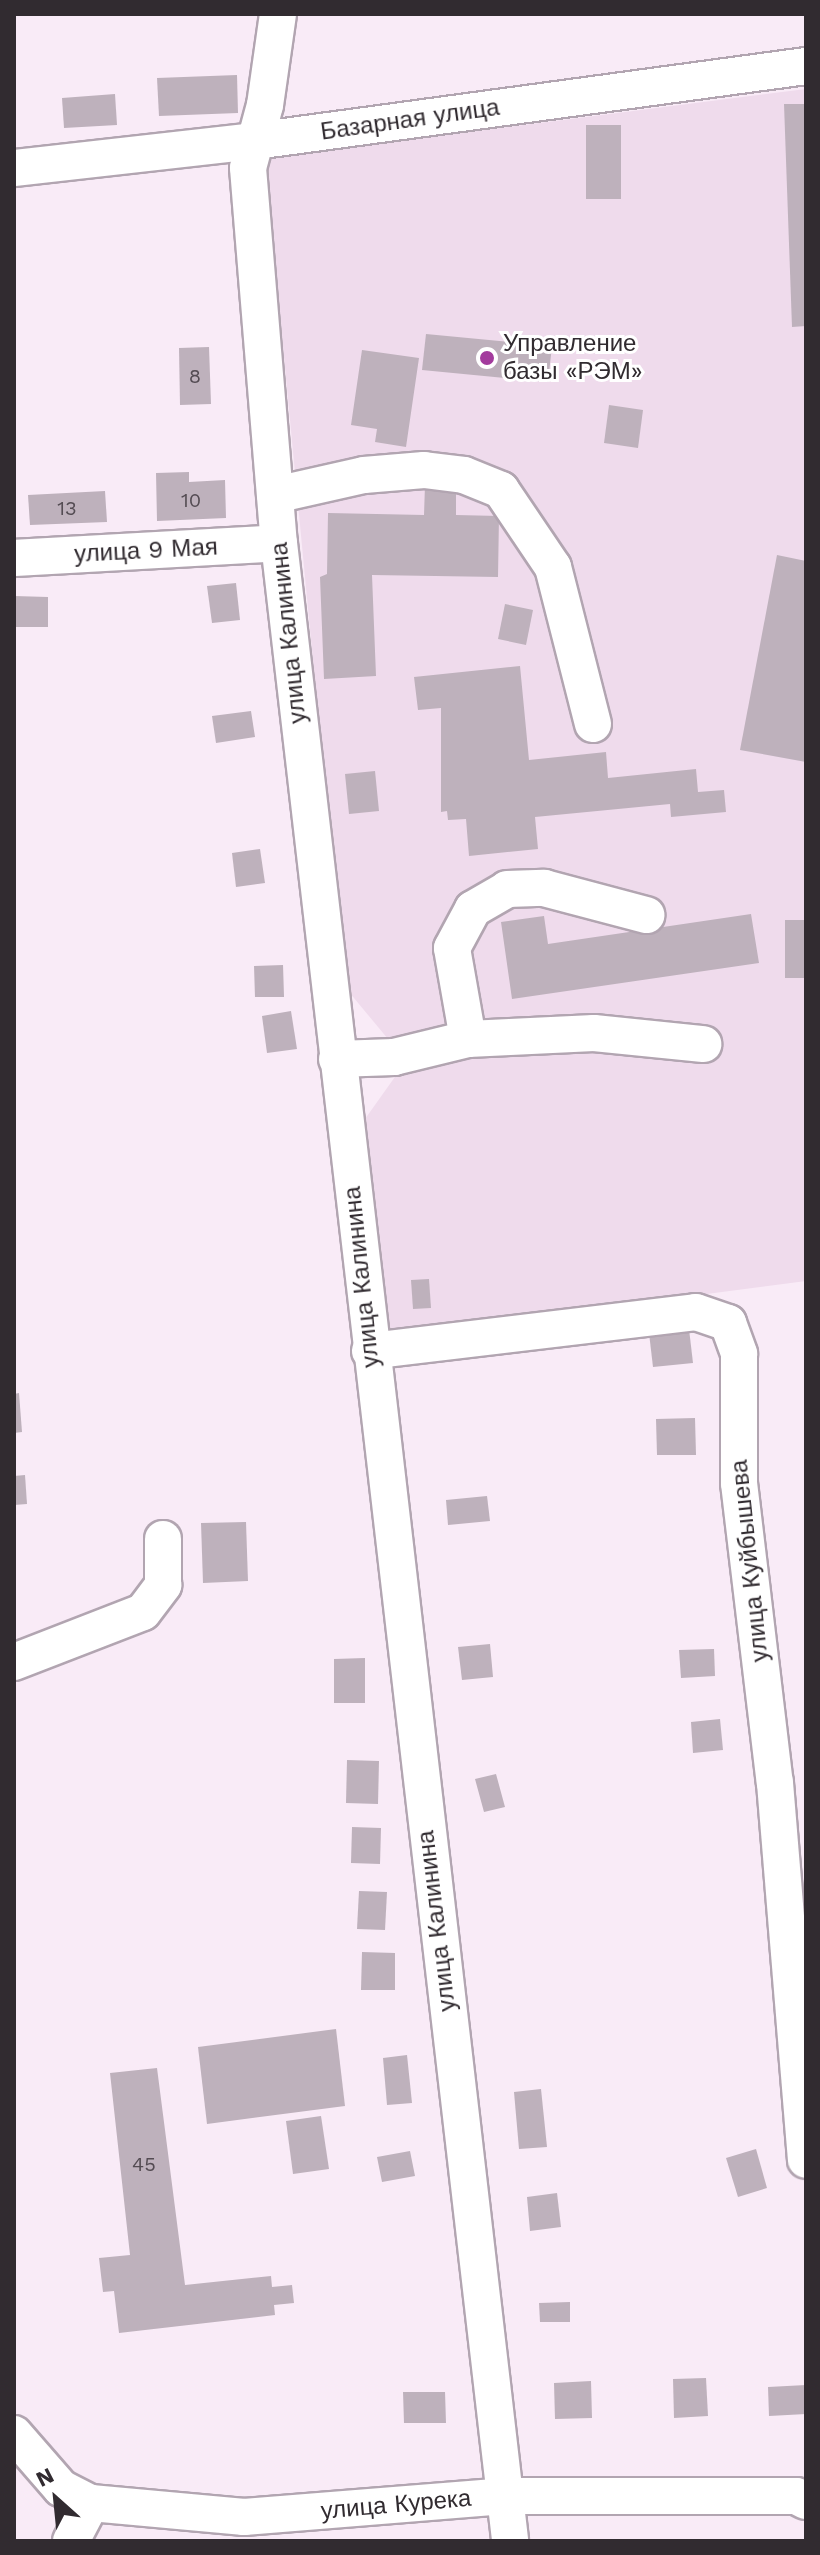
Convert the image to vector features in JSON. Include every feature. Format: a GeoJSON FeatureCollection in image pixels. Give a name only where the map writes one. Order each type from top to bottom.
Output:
{"type":"FeatureCollection","features":[{"type":"Feature","properties":{"kind":"street","name":"улица Калинина"},"geometry":{"type":"LineString","coordinates":[[278,14],[248,168],[279,543],[370,1351],[510,2541]]}},
{"type":"Feature","properties":{"kind":"street","name":"Базарная улица"},"geometry":{"type":"LineString","coordinates":[[14,168],[255,141],[806,66]]}},
{"type":"Feature","properties":{"kind":"street"},"geometry":{"type":"LineString","coordinates":[[275,495],[364,475],[424,470],[464,475],[501,490],[553,567],[593,724]]}},
{"type":"Feature","properties":{"kind":"street","name":"улица 9 Мая"},"geometry":{"type":"LineString","coordinates":[[14,558],[279,543]]}},
{"type":"Feature","properties":{"kind":"street"},"geometry":{"type":"LineString","coordinates":[[468,1039],[452,948],[473,909],[507,889],[544,888],[646,915]]}},
{"type":"Feature","properties":{"kind":"street"},"geometry":{"type":"LineString","coordinates":[[337,1059],[394,1057],[468,1039],[594,1033],[703,1044]]}},
{"type":"Feature","properties":{"kind":"street","name":"улица Куйбышева"},"geometry":{"type":"LineString","coordinates":[[370,1351],[696,1312],[728,1323],[739,1354],[739,1483],[775,1783],[806,2160]]}},
{"type":"Feature","properties":{"kind":"street"},"geometry":{"type":"LineString","coordinates":[[14,1662],[143,1612],[163,1585],[163,1539]]}},
{"type":"Feature","properties":{"kind":"street","name":"улица Курека"},"geometry":{"type":"LineString","coordinates":[[14,2434],[61,2488],[91,2503],[244,2517],[504,2496],[796,2496],[806,2501]]}},
{"type":"Feature","properties":{"kind":"street"},"geometry":{"type":"LineString","coordinates":[[71,2541],[91,2503]]}},
{"type":"Feature","properties":{"kind":"shaded area"},"geometry":{"type":"Polygon","coordinates":[[[806,89],[806,1281],[385,1336],[365,1119],[397,1074],[393,1045],[344,986],[265,158],[806,89]]]}},
{"type":"Feature","properties":{"kind":"building"},"geometry":{"type":"Polygon","coordinates":[[[237,75],[238,113],[159,116],[157,78],[237,75]]]}},
{"type":"Feature","properties":{"kind":"building"},"geometry":{"type":"Polygon","coordinates":[[[115,94],[117,125],[64,128],[62,98],[115,94]]]}},
{"type":"Feature","properties":{"kind":"building"},"geometry":{"type":"Polygon","coordinates":[[[784,104],[806,104],[806,326],[792,327],[784,104]]]}},
{"type":"Feature","properties":{"kind":"building"},"geometry":{"type":"Polygon","coordinates":[[[586,125],[621,125],[621,199],[586,199],[586,125]]]}},
{"type":"Feature","properties":{"kind":"building","name":"Управление базы «РЭМ»"},"geometry":{"type":"Polygon","coordinates":[[[426,334],[552,346],[548,382],[422,370],[426,334]]]}},
{"type":"Feature","properties":{"kind":"building"},"geometry":{"type":"Polygon","coordinates":[[[209,347],[211,404],[180,405],[179,348],[209,347]]]}},
{"type":"Feature","properties":{"kind":"building"},"geometry":{"type":"Polygon","coordinates":[[[362,350],[419,358],[406,447],[375,442],[377,429],[351,425],[362,350]]]}},
{"type":"Feature","properties":{"kind":"building"},"geometry":{"type":"Polygon","coordinates":[[[609,405],[643,410],[638,448],[604,443],[609,405]]]}},
{"type":"Feature","properties":{"kind":"building"},"geometry":{"type":"Polygon","coordinates":[[[189,472],[189,482],[225,480],[226,518],[157,521],[156,473],[189,472]]]}},
{"type":"Feature","properties":{"kind":"building"},"geometry":{"type":"Polygon","coordinates":[[[425,485],[456,486],[456,515],[499,516],[498,577],[372,575],[376,676],[324,679],[320,577],[327,574],[328,513],[424,515],[425,485]]]}},
{"type":"Feature","properties":{"kind":"building"},"geometry":{"type":"Polygon","coordinates":[[[105,491],[107,522],[30,525],[28,495],[105,491]]]}},
{"type":"Feature","properties":{"kind":"building"},"geometry":{"type":"Polygon","coordinates":[[[777,555],[806,561],[806,762],[740,750],[777,555]]]}},
{"type":"Feature","properties":{"kind":"building"},"geometry":{"type":"Polygon","coordinates":[[[236,583],[240,620],[212,623],[207,586],[236,583]]]}},
{"type":"Feature","properties":{"kind":"building"},"geometry":{"type":"Polygon","coordinates":[[[14,596],[48,597],[48,627],[14,627],[14,596]]]}},
{"type":"Feature","properties":{"kind":"building"},"geometry":{"type":"Polygon","coordinates":[[[505,604],[533,610],[526,645],[498,639],[505,604]]]}},
{"type":"Feature","properties":{"kind":"building"},"geometry":{"type":"Polygon","coordinates":[[[520,666],[529,760],[606,752],[608,778],[696,769],[698,792],[724,790],[726,812],[671,817],[670,804],[535,817],[538,849],[469,856],[466,819],[448,820],[447,811],[441,812],[441,708],[418,710],[414,677],[520,666]]]}},
{"type":"Feature","properties":{"kind":"building"},"geometry":{"type":"Polygon","coordinates":[[[251,711],[255,737],[216,743],[212,716],[251,711]]]}},
{"type":"Feature","properties":{"kind":"building"},"geometry":{"type":"Polygon","coordinates":[[[375,771],[379,811],[349,814],[345,774],[375,771]]]}},
{"type":"Feature","properties":{"kind":"building"},"geometry":{"type":"Polygon","coordinates":[[[260,849],[265,883],[236,887],[232,853],[260,849]]]}},
{"type":"Feature","properties":{"kind":"building"},"geometry":{"type":"Polygon","coordinates":[[[751,914],[759,963],[512,999],[501,922],[544,916],[548,944],[751,914]]]}},
{"type":"Feature","properties":{"kind":"building"},"geometry":{"type":"Polygon","coordinates":[[[785,920],[806,920],[806,978],[785,978],[785,920]]]}},
{"type":"Feature","properties":{"kind":"building"},"geometry":{"type":"Polygon","coordinates":[[[283,965],[284,997],[255,997],[254,966],[283,965]]]}},
{"type":"Feature","properties":{"kind":"building"},"geometry":{"type":"Polygon","coordinates":[[[291,1011],[297,1049],[267,1053],[262,1016],[291,1011]]]}},
{"type":"Feature","properties":{"kind":"building"},"geometry":{"type":"Polygon","coordinates":[[[429,1279],[431,1308],[413,1309],[411,1280],[429,1279]]]}},
{"type":"Feature","properties":{"kind":"building"},"geometry":{"type":"Polygon","coordinates":[[[689,1329],[693,1363],[653,1367],[649,1333],[689,1329]]]}},
{"type":"Feature","properties":{"kind":"building"},"geometry":{"type":"Polygon","coordinates":[[[19,1393],[22,1432],[14,1433],[14,1394],[19,1393]]]}},
{"type":"Feature","properties":{"kind":"building"},"geometry":{"type":"Polygon","coordinates":[[[695,1418],[696,1455],[657,1455],[656,1419],[695,1418]]]}},
{"type":"Feature","properties":{"kind":"building"},"geometry":{"type":"Polygon","coordinates":[[[25,1475],[27,1504],[14,1505],[14,1476],[25,1475]]]}},
{"type":"Feature","properties":{"kind":"building"},"geometry":{"type":"Polygon","coordinates":[[[487,1496],[490,1521],[448,1525],[446,1500],[487,1496]]]}},
{"type":"Feature","properties":{"kind":"building"},"geometry":{"type":"Polygon","coordinates":[[[246,1522],[248,1581],[203,1583],[201,1523],[246,1522]]]}},
{"type":"Feature","properties":{"kind":"building"},"geometry":{"type":"Polygon","coordinates":[[[490,1644],[493,1677],[462,1680],[458,1647],[490,1644]]]}},
{"type":"Feature","properties":{"kind":"building"},"geometry":{"type":"Polygon","coordinates":[[[714,1649],[715,1676],[681,1678],[679,1650],[714,1649]]]}},
{"type":"Feature","properties":{"kind":"building"},"geometry":{"type":"Polygon","coordinates":[[[365,1658],[365,1703],[334,1703],[334,1659],[365,1658]]]}},
{"type":"Feature","properties":{"kind":"building"},"geometry":{"type":"Polygon","coordinates":[[[720,1719],[723,1750],[693,1753],[691,1722],[720,1719]]]}},
{"type":"Feature","properties":{"kind":"building"},"geometry":{"type":"Polygon","coordinates":[[[347,1760],[379,1761],[378,1804],[346,1803],[347,1760]]]}},
{"type":"Feature","properties":{"kind":"building"},"geometry":{"type":"Polygon","coordinates":[[[496,1774],[505,1807],[484,1812],[475,1779],[496,1774]]]}},
{"type":"Feature","properties":{"kind":"building"},"geometry":{"type":"Polygon","coordinates":[[[352,1827],[381,1828],[380,1864],[351,1863],[352,1827]]]}},
{"type":"Feature","properties":{"kind":"building"},"geometry":{"type":"Polygon","coordinates":[[[359,1891],[387,1892],[385,1930],[357,1929],[359,1891]]]}},
{"type":"Feature","properties":{"kind":"building"},"geometry":{"type":"Polygon","coordinates":[[[362,1952],[395,1953],[395,1990],[361,1990],[362,1952]]]}},
{"type":"Feature","properties":{"kind":"building"},"geometry":{"type":"Polygon","coordinates":[[[336,2029],[345,2106],[207,2124],[198,2047],[336,2029]]]}},
{"type":"Feature","properties":{"kind":"building"},"geometry":{"type":"Polygon","coordinates":[[[407,2055],[412,2103],[387,2105],[383,2058],[407,2055]]]}},
{"type":"Feature","properties":{"kind":"building"},"geometry":{"type":"Polygon","coordinates":[[[157,2068],[185,2285],[271,2276],[272,2287],[292,2285],[294,2303],[274,2305],[275,2315],[119,2333],[114,2291],[103,2292],[99,2258],[130,2255],[110,2073],[157,2068]]]}},
{"type":"Feature","properties":{"kind":"building"},"geometry":{"type":"Polygon","coordinates":[[[541,2089],[547,2147],[519,2149],[514,2092],[541,2089]]]}},
{"type":"Feature","properties":{"kind":"building"},"geometry":{"type":"Polygon","coordinates":[[[321,2116],[329,2169],[293,2174],[286,2121],[321,2116]]]}},
{"type":"Feature","properties":{"kind":"building"},"geometry":{"type":"Polygon","coordinates":[[[756,2149],[767,2188],[738,2197],[726,2158],[756,2149]]]}},
{"type":"Feature","properties":{"kind":"building"},"geometry":{"type":"Polygon","coordinates":[[[410,2151],[415,2176],[382,2182],[377,2157],[410,2151]]]}},
{"type":"Feature","properties":{"kind":"building"},"geometry":{"type":"Polygon","coordinates":[[[557,2193],[561,2227],[530,2231],[527,2197],[557,2193]]]}},
{"type":"Feature","properties":{"kind":"building"},"geometry":{"type":"Polygon","coordinates":[[[570,2302],[570,2322],[540,2322],[539,2303],[570,2302]]]}},
{"type":"Feature","properties":{"kind":"building"},"geometry":{"type":"Polygon","coordinates":[[[706,2378],[708,2416],[674,2418],[673,2379],[706,2378]]]}},
{"type":"Feature","properties":{"kind":"building"},"geometry":{"type":"Polygon","coordinates":[[[591,2381],[592,2418],[555,2419],[554,2383],[591,2381]]]}},
{"type":"Feature","properties":{"kind":"building"},"geometry":{"type":"Polygon","coordinates":[[[806,2385],[806,2414],[769,2416],[768,2387],[806,2385]]]}},
{"type":"Feature","properties":{"kind":"building"},"geometry":{"type":"Polygon","coordinates":[[[403,2392],[445,2392],[446,2423],[404,2423],[403,2392]]]}},
{"type":"Feature","properties":{"kind":"place","name":"Управление базы «РЭМ»"},"geometry":{"type":"Point","coordinates":[487,358]}}]}
